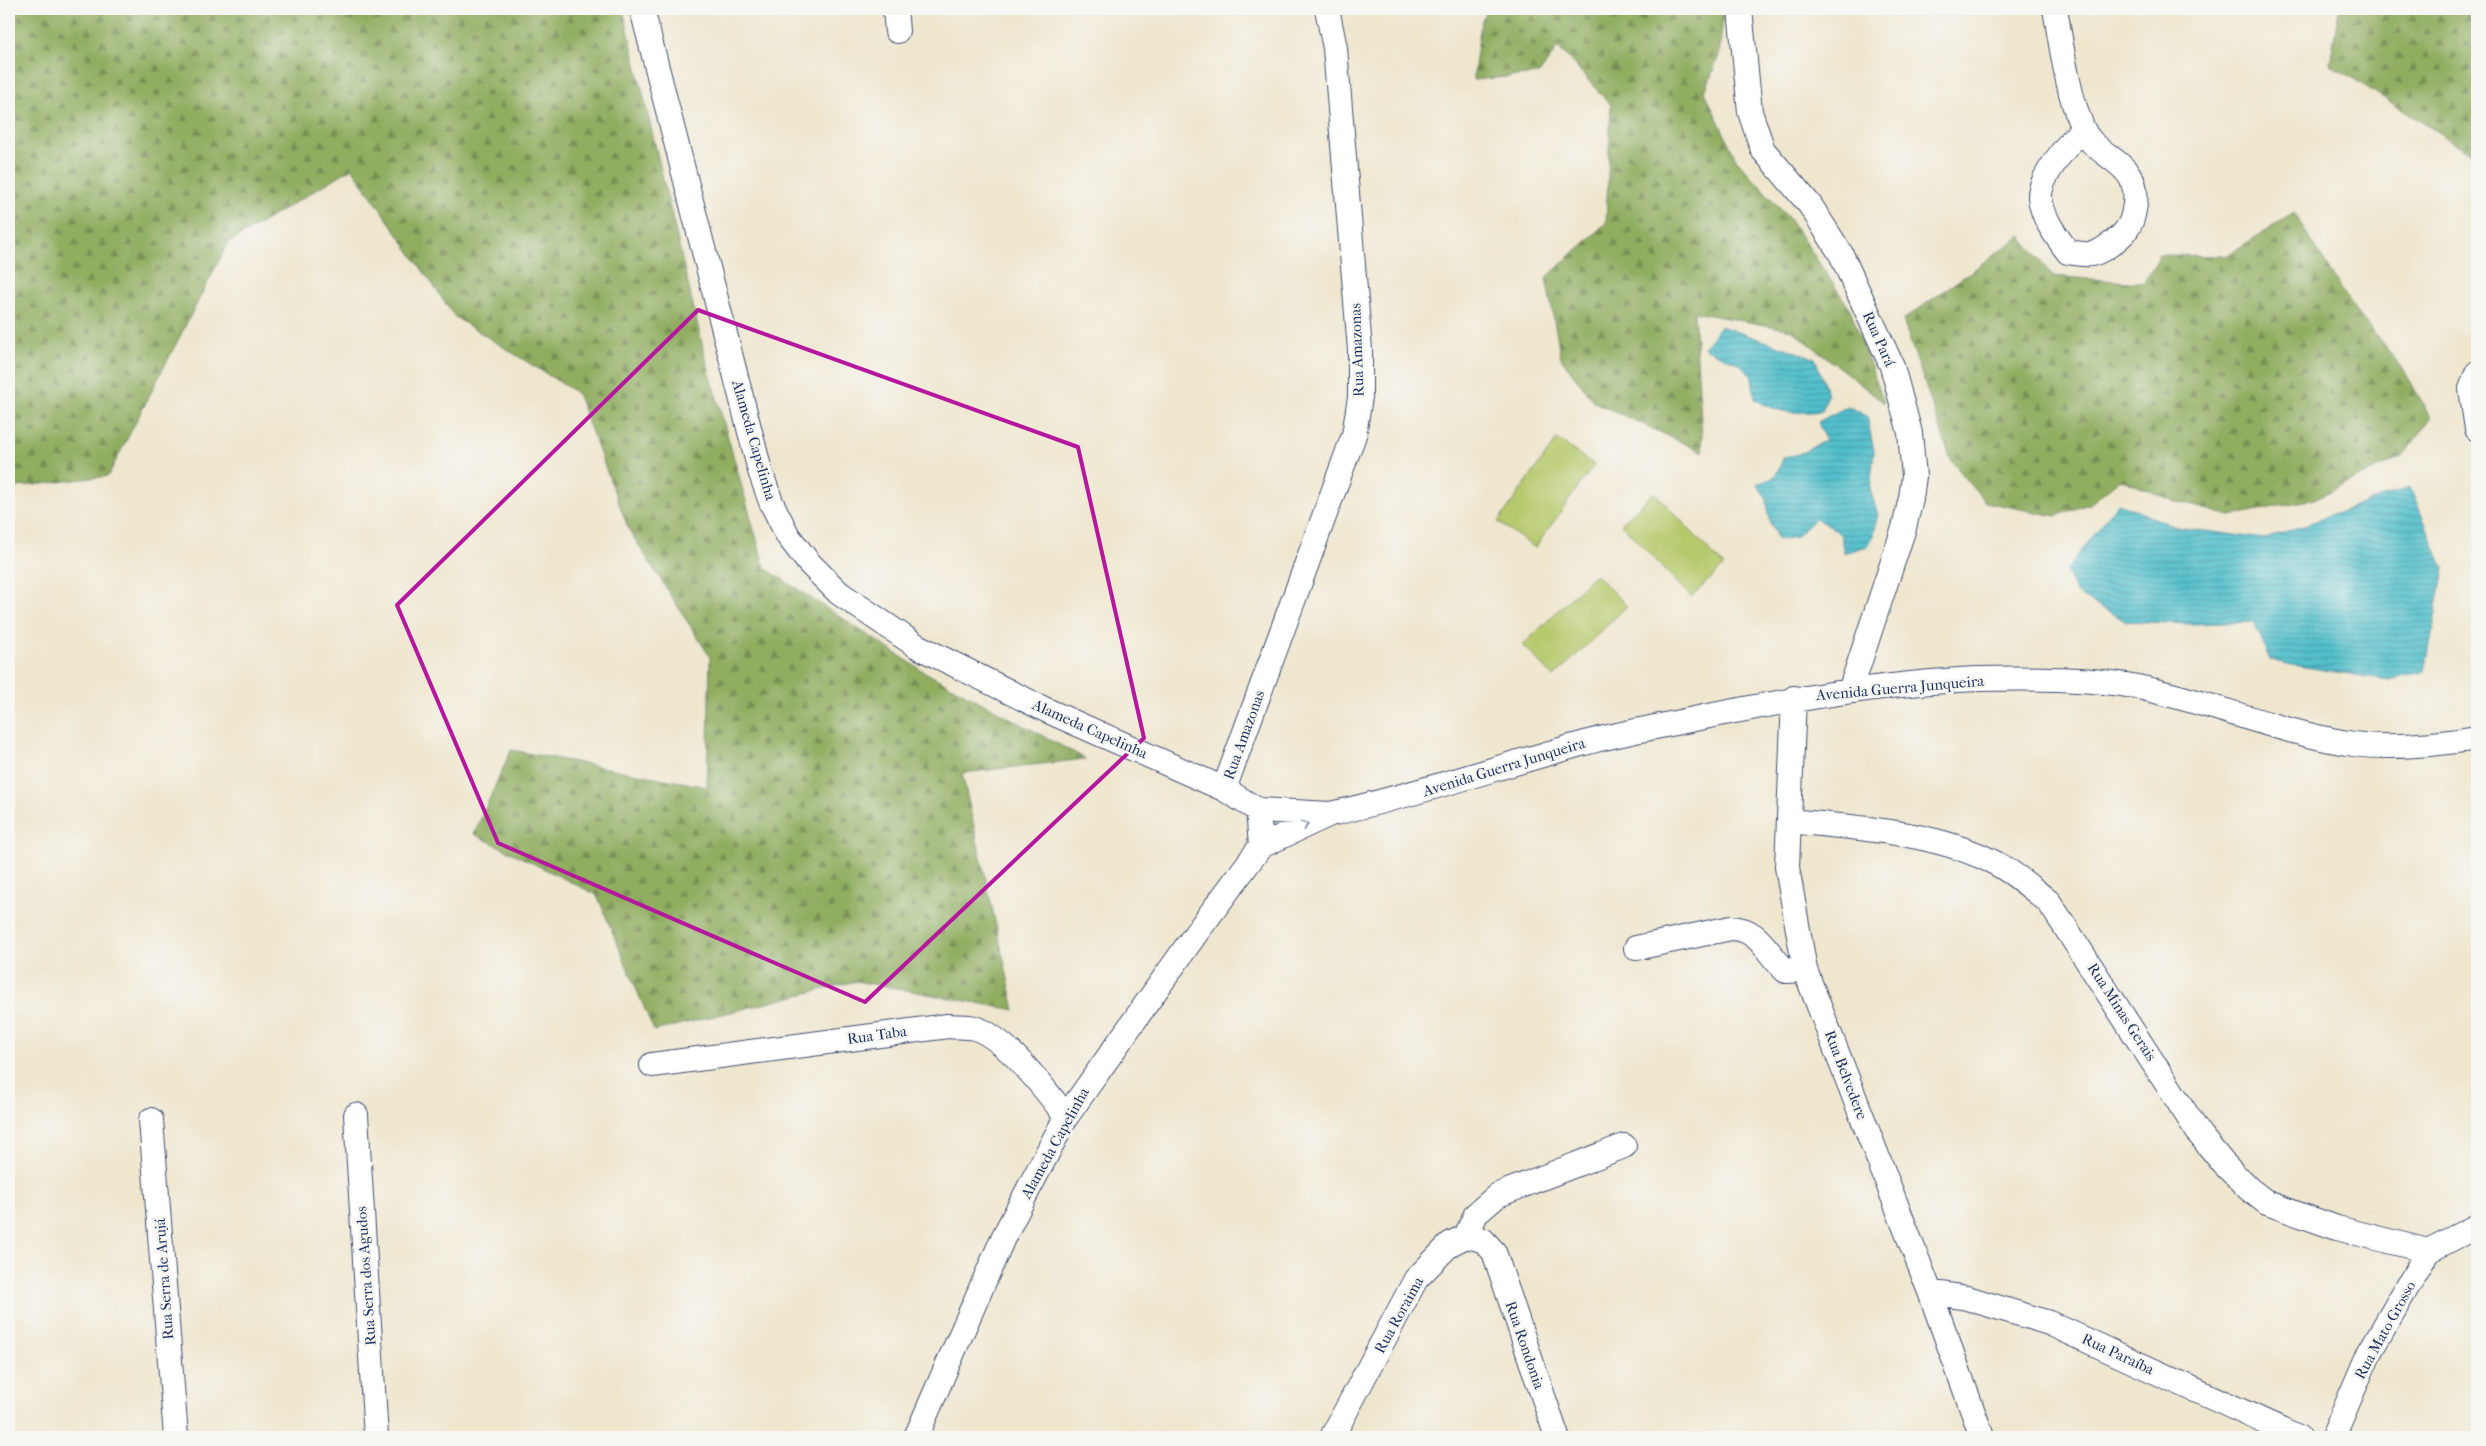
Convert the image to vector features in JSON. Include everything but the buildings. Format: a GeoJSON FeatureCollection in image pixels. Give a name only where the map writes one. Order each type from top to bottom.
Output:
{"type":"FeatureCollection","features":[{"type":"Feature","properties":{"kind":"street","name":"Alameda Capelinha"},"geometry":{"type":"LineString","coordinates":[[642,9],[760,471],[770,502],[788,536],[809,563],[838,593],[917,646],[1046,710],[1224,789],[1258,810]]}},
{"type":"Feature","properties":{"kind":"street","name":"Rua Amazonas"},"geometry":{"type":"LineString","coordinates":[[1224,789],[1354,436],[1360,397],[1360,341],[1335,48],[1327,9]]}},
{"type":"Feature","properties":{"kind":"street","name":"Rua Pará"},"geometry":{"type":"LineString","coordinates":[[1740,9],[1750,112],[1762,150],[1810,205],[1841,254],[1892,366],[1910,433],[1914,476],[1911,498],[1904,528],[1850,691]]}},
{"type":"Feature","properties":{"kind":"street"},"geometry":{"type":"LineString","coordinates":[[2054,9],[2070,86],[2082,129],[2099,148],[2115,159],[2130,174],[2136,193],[2132,224],[2119,238],[2093,254],[2068,252],[2048,224],[2040,196],[2049,172],[2063,149],[2082,129]]}},
{"type":"Feature","properties":{"kind":"street"},"geometry":{"type":"LineString","coordinates":[[2477,373],[2471,388],[2477,429]]}},
{"type":"Feature","properties":{"kind":"street","name":"Avenida Guerra Junqueira"},"geometry":{"type":"LineString","coordinates":[[1261,846],[1330,814],[1391,801],[1588,742],[1794,698],[1980,679],[2066,681],[2131,686],[2213,706],[2291,730],[2355,744],[2409,744],[2477,738]]}},
{"type":"Feature","properties":{"kind":"street","name":"Rua Belvedere"},"geometry":{"type":"LineString","coordinates":[[1794,698],[1787,867],[1805,970],[1930,1292],[1982,1437]]}},
{"type":"Feature","properties":{"kind":"street","name":"Avenida Guerra Junqueira"},"geometry":{"type":"LineString","coordinates":[[1258,810],[1330,814]]}},
{"type":"Feature","properties":{"kind":"street"},"geometry":{"type":"LineString","coordinates":[[1258,810],[1261,846]]}},
{"type":"Feature","properties":{"kind":"street","name":"Rua Minas Gerais"},"geometry":{"type":"LineString","coordinates":[[1790,821],[1895,833],[1947,844],[1990,860],[2018,877],[2049,902],[2200,1135],[2222,1163],[2249,1189],[2268,1203],[2337,1228],[2428,1251]]}},
{"type":"Feature","properties":{"kind":"street","name":"Alameda Capelinha"},"geometry":{"type":"LineString","coordinates":[[916,1437],[1003,1238],[1066,1117],[1191,940],[1261,846]]}},
{"type":"Feature","properties":{"kind":"street"},"geometry":{"type":"LineString","coordinates":[[1636,948],[1731,928],[1744,928],[1761,941],[1786,971],[1805,970]]}},
{"type":"Feature","properties":{"kind":"street","name":"Rua Taba"},"geometry":{"type":"LineString","coordinates":[[652,1065],[948,1026],[976,1028],[1000,1043],[1042,1083],[1066,1117]]}},
{"type":"Feature","properties":{"kind":"street","name":"Rua Serra dos Agudos"},"geometry":{"type":"LineString","coordinates":[[356,1115],[376,1437]]}},
{"type":"Feature","properties":{"kind":"street","name":"Rua Serra de Arujá"},"geometry":{"type":"LineString","coordinates":[[151,1120],[176,1437]]}},
{"type":"Feature","properties":{"kind":"street"},"geometry":{"type":"LineString","coordinates":[[1466,1236],[1476,1214],[1498,1195],[1624,1146]]}},
{"type":"Feature","properties":{"kind":"street"},"geometry":{"type":"LineString","coordinates":[[2428,1251],[2477,1226]]}},
{"type":"Feature","properties":{"kind":"street","name":"Rua Rondonia"},"geometry":{"type":"LineString","coordinates":[[1466,1236],[1484,1240],[1494,1252],[1557,1437]]}},
{"type":"Feature","properties":{"kind":"street","name":"Rua Roraima"},"geometry":{"type":"LineString","coordinates":[[1332,1437],[1416,1280],[1450,1244],[1466,1236]]}},
{"type":"Feature","properties":{"kind":"street","name":"Rua Mato Grosso"},"geometry":{"type":"LineString","coordinates":[[2333,1437],[2368,1353],[2428,1251]]}},
{"type":"Feature","properties":{"kind":"street","name":"Rua Paraíba"},"geometry":{"type":"LineString","coordinates":[[1930,1292],[1967,1298],[2049,1323],[2298,1437]]}},
{"type":"Feature","properties":{"kind":"highlighted area"},"geometry":{"type":"Polygon","coordinates":[[[698,310],[1078,447],[1144,738],[865,1002],[498,843],[397,605],[698,310]]]}},
{"type":"Feature","properties":{"kind":"green space"},"geometry":{"type":"Polygon","coordinates":[[[9,9],[623,9],[705,356],[765,568],[923,671],[1086,759],[962,773],[1015,1010],[856,981],[654,1031],[597,895],[474,834],[511,750],[707,787],[710,657],[629,530],[577,393],[455,317],[352,168],[228,243],[108,476],[9,488],[9,9]]]}},
{"type":"Feature","properties":{"kind":"green space"},"geometry":{"type":"Polygon","coordinates":[[[1488,9],[1724,9],[1719,55],[1705,92],[1736,159],[1791,221],[1850,309],[1884,403],[1792,330],[1694,312],[1703,452],[1594,402],[1561,358],[1546,278],[1606,223],[1611,105],[1558,47],[1539,74],[1473,80],[1481,22],[1488,9]]]}},
{"type":"Feature","properties":{"kind":"green space"},"geometry":{"type":"Polygon","coordinates":[[[2339,9],[2477,9],[2477,157],[2330,64],[2339,9]]]}},
{"type":"Feature","properties":{"kind":"green space"},"geometry":{"type":"Polygon","coordinates":[[[2294,213],[2352,306],[2404,370],[2431,418],[2403,456],[2314,499],[2230,516],[2172,500],[2120,479],[2091,503],[2056,516],[1985,502],[1951,460],[1903,320],[2021,236],[2052,276],[2143,283],[2160,255],[2226,256],[2294,213]]]}},
{"type":"Feature","properties":{"kind":"green space"},"geometry":{"type":"Polygon","coordinates":[[[1557,439],[1594,465],[1535,548],[1498,522],[1557,439]]]}},
{"type":"Feature","properties":{"kind":"green space"},"geometry":{"type":"Polygon","coordinates":[[[1654,492],[1724,566],[1691,597],[1621,524],[1654,492]]]}},
{"type":"Feature","properties":{"kind":"green space"},"geometry":{"type":"Polygon","coordinates":[[[1595,574],[1627,606],[1554,677],[1523,645],[1595,574]]]}},
{"type":"Feature","properties":{"kind":"water"},"geometry":{"type":"Polygon","coordinates":[[[1720,326],[1815,358],[1828,394],[1822,411],[1787,412],[1772,408],[1755,399],[1752,377],[1740,364],[1704,348],[1720,326]]]}},
{"type":"Feature","properties":{"kind":"water"},"geometry":{"type":"Polygon","coordinates":[[[1848,406],[1867,416],[1874,451],[1870,489],[1878,515],[1874,534],[1868,546],[1844,553],[1841,535],[1829,525],[1815,519],[1796,537],[1778,540],[1771,525],[1766,498],[1757,484],[1775,477],[1784,457],[1800,454],[1825,440],[1818,422],[1848,406]]]}},
{"type":"Feature","properties":{"kind":"water"},"geometry":{"type":"Polygon","coordinates":[[[2410,487],[2444,569],[2425,671],[2389,680],[2270,660],[2254,622],[2191,624],[2125,621],[2076,593],[2066,571],[2118,503],[2176,527],[2265,539],[2410,487]]]}}]}
